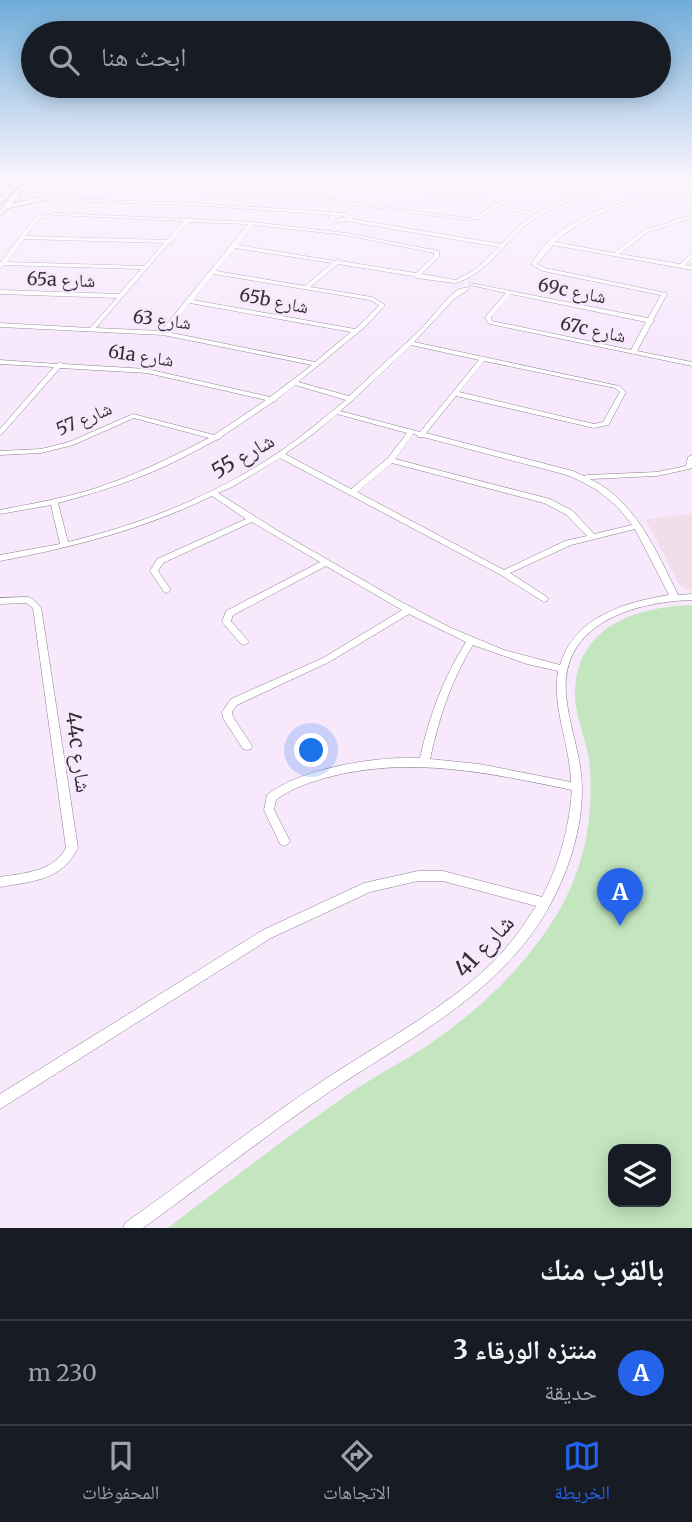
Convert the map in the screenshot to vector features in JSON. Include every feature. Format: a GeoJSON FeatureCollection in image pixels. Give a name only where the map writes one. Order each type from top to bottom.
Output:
{"type":"FeatureCollection","features":[{"type":"Feature","properties":{"kind":"street"},"geometry":{"type":"LineString","coordinates":[[93,328],[176,235]]}},
{"type":"Feature","properties":{"kind":"street"},"geometry":{"type":"LineString","coordinates":[[163,333],[242,235]]}},
{"type":"Feature","properties":{"kind":"street"},"geometry":{"type":"LineString","coordinates":[[349,235],[437,252],[416,276]]}},
{"type":"Feature","properties":{"kind":"street"},"geometry":{"type":"LineString","coordinates":[[449,235],[503,245]]}},
{"type":"Feature","properties":{"kind":"street"},"geometry":{"type":"LineString","coordinates":[[453,295],[455,283],[474,274],[514,235]]}},
{"type":"Feature","properties":{"kind":"street"},"geometry":{"type":"LineString","coordinates":[[560,235],[550,243],[534,265],[662,293],[665,297],[633,352]]}},
{"type":"Feature","properties":{"kind":"street"},"geometry":{"type":"LineString","coordinates":[[615,254],[640,235]]}},
{"type":"Feature","properties":{"kind":"street"},"geometry":{"type":"LineString","coordinates":[[2,265],[23,237],[170,242]]}},
{"type":"Feature","properties":{"kind":"street"},"geometry":{"type":"LineString","coordinates":[[550,243],[692,268]]}},
{"type":"Feature","properties":{"kind":"street","name":"69c شارع"},"geometry":{"type":"LineString","coordinates":[[233,246],[338,261],[652,321]]}},
{"type":"Feature","properties":{"kind":"street"},"geometry":{"type":"LineString","coordinates":[[681,266],[692,255]]}},
{"type":"Feature","properties":{"kind":"street"},"geometry":{"type":"LineString","coordinates":[[307,287],[338,261]]}},
{"type":"Feature","properties":{"kind":"street"},"geometry":{"type":"LineString","coordinates":[[2,265],[146,268]]}},
{"type":"Feature","properties":{"kind":"street"},"geometry":{"type":"LineString","coordinates":[[0,512],[54,503],[149,471],[218,438],[274,400],[382,307],[381,303],[372,299],[211,272]]}},
{"type":"Feature","properties":{"kind":"street"},"geometry":{"type":"LineString","coordinates":[[470,285],[474,274]]}},
{"type":"Feature","properties":{"kind":"street","name":"شارع 55"},"geometry":{"type":"LineString","coordinates":[[0,558],[69,545],[142,523],[211,495],[281,455],[351,399],[453,295],[470,285]]}},
{"type":"Feature","properties":{"kind":"street","name":"65a شارع"},"geometry":{"type":"LineString","coordinates":[[0,292],[120,296]]}},
{"type":"Feature","properties":{"kind":"street","name":"67c شارع"},"geometry":{"type":"LineString","coordinates":[[509,293],[488,317],[488,321],[692,364]]}},
{"type":"Feature","properties":{"kind":"street","name":"65b شارع"},"geometry":{"type":"LineString","coordinates":[[188,301],[354,331]]}},
{"type":"Feature","properties":{"kind":"street","name":"شارع 63"},"geometry":{"type":"LineString","coordinates":[[0,325],[163,333],[317,364]]}},
{"type":"Feature","properties":{"kind":"street"},"geometry":{"type":"LineString","coordinates":[[408,343],[617,387],[623,393],[606,424],[594,426],[457,394]]}},
{"type":"Feature","properties":{"kind":"street"},"geometry":{"type":"LineString","coordinates":[[420,436],[457,394],[482,360]]}},
{"type":"Feature","properties":{"kind":"street","name":"61a شارع"},"geometry":{"type":"LineString","coordinates":[[0,362],[60,364],[169,375],[274,400]]}},
{"type":"Feature","properties":{"kind":"street"},"geometry":{"type":"LineString","coordinates":[[0,433],[60,364]]}},
{"type":"Feature","properties":{"kind":"street"},"geometry":{"type":"LineString","coordinates":[[294,383],[351,399]]}},
{"type":"Feature","properties":{"kind":"street"},"geometry":{"type":"LineString","coordinates":[[334,414],[581,477],[612,494],[627,508],[674,598]]}},
{"type":"Feature","properties":{"kind":"street","name":"شارع 57"},"geometry":{"type":"LineString","coordinates":[[0,453],[41,451],[71,444],[133,416],[218,438]]}},
{"type":"Feature","properties":{"kind":"street"},"geometry":{"type":"LineString","coordinates":[[351,493],[391,460],[410,433]]}},
{"type":"Feature","properties":{"kind":"street"},"geometry":{"type":"LineString","coordinates":[[281,455],[504,573],[544,599]]}},
{"type":"Feature","properties":{"kind":"street"},"geometry":{"type":"LineString","coordinates":[[581,477],[667,472],[689,467],[692,459]]}},
{"type":"Feature","properties":{"kind":"street"},"geometry":{"type":"LineString","coordinates":[[391,460],[547,501],[570,513],[592,536]]}},
{"type":"Feature","properties":{"kind":"street"},"geometry":{"type":"LineString","coordinates":[[211,495],[470,643],[519,660],[563,669]]}},
{"type":"Feature","properties":{"kind":"street"},"geometry":{"type":"LineString","coordinates":[[54,503],[69,545]]}},
{"type":"Feature","properties":{"kind":"street"},"geometry":{"type":"LineString","coordinates":[[167,590],[154,571],[160,561],[252,519]]}},
{"type":"Feature","properties":{"kind":"street"},"geometry":{"type":"LineString","coordinates":[[504,573],[546,552],[592,536],[638,526]]}},
{"type":"Feature","properties":{"kind":"street"},"geometry":{"type":"LineString","coordinates":[[244,642],[226,622],[229,613],[327,562]]}},
{"type":"Feature","properties":{"kind":"street","name":"شارع 41"},"geometry":{"type":"LineString","coordinates":[[130,1228],[318,1091],[458,1003],[508,958],[528,933],[569,845],[577,787],[573,747],[562,698],[563,669],[573,645],[603,617],[636,604],[692,597]]}},
{"type":"Feature","properties":{"kind":"street","name":"44c شارع"},"geometry":{"type":"LineString","coordinates":[[0,882],[52,870],[68,857],[72,848],[37,607],[28,600],[6,601]]}},
{"type":"Feature","properties":{"kind":"street"},"geometry":{"type":"LineString","coordinates":[[247,746],[228,718],[229,707],[234,702],[326,660],[409,610]]}},
{"type":"Feature","properties":{"kind":"street"},"geometry":{"type":"LineString","coordinates":[[424,762],[440,701],[470,643]]}},
{"type":"Feature","properties":{"kind":"street"},"geometry":{"type":"LineString","coordinates":[[284,841],[269,810],[268,803],[276,793],[347,768],[424,762],[464,765],[577,787]]}},
{"type":"Feature","properties":{"kind":"street"},"geometry":{"type":"LineString","coordinates":[[0,1102],[244,948],[301,917],[368,887],[418,876],[443,876],[544,903]]}},
{"type":"Feature","properties":{"kind":"shaded area"},"geometry":{"type":"Polygon","coordinates":[[[692,513],[692,591],[680,586],[646,520],[692,513]]]}},
{"type":"Feature","properties":{"kind":"green space"},"geometry":{"type":"Polygon","coordinates":[[[692,605],[692,1228],[168,1228],[327,1109],[450,1029],[487,999],[535,946],[569,891],[586,840],[591,787],[587,751],[575,697],[577,673],[596,638],[611,626],[649,611],[692,605]]]}},
{"type":"Feature","properties":{"kind":"place","name":"منتزه الورقاء 3"},"geometry":{"type":"Point","coordinates":[620,926]}}]}
